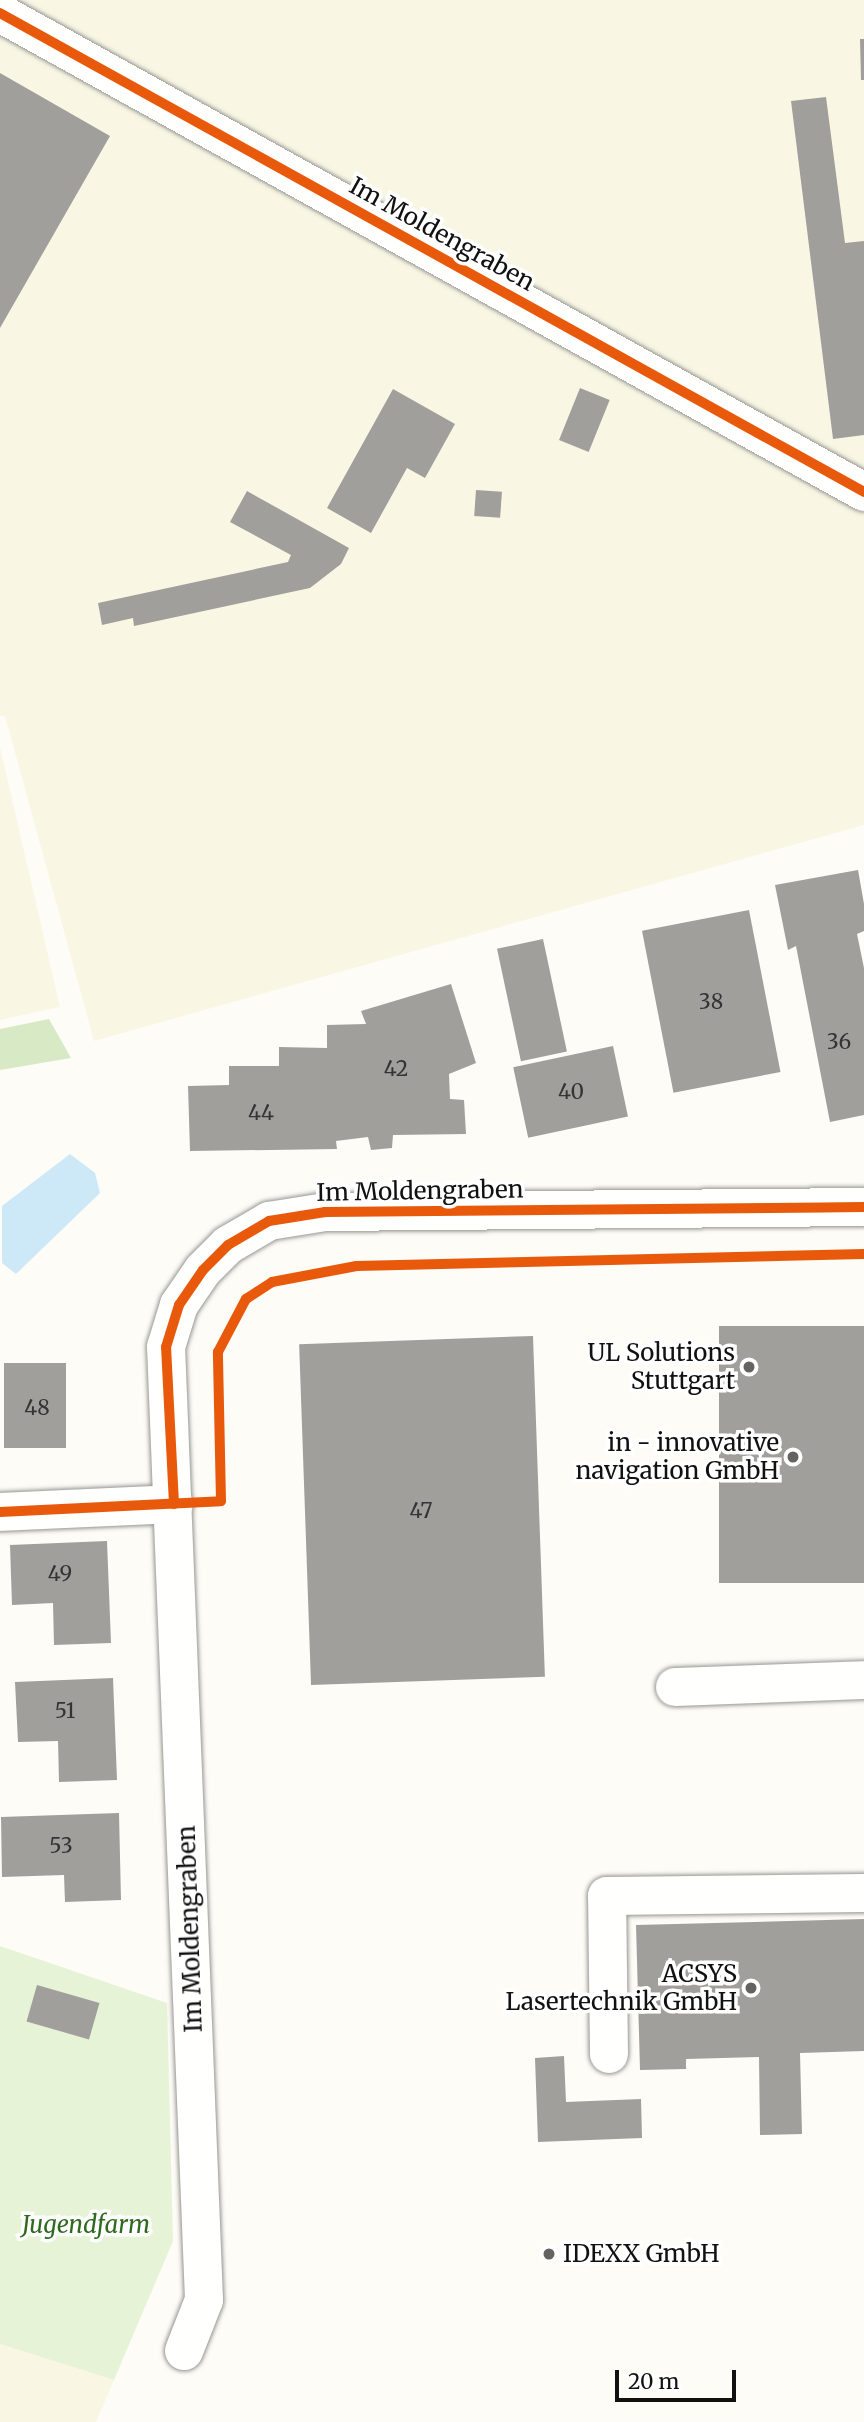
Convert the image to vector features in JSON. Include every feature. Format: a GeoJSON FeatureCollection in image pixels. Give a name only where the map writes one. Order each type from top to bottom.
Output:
{"type":"FeatureCollection","features":[{"type":"Feature","properties":{"kind":"street","name":"Im Moldengraben"},"geometry":{"type":"LineString","coordinates":[[0,13],[864,492]]}},
{"type":"Feature","properties":{"kind":"street","name":"Im Moldengraben"},"geometry":{"type":"LineString","coordinates":[[184,2351],[204,2300],[166,1347],[179,1305],[203,1270],[228,1245],[269,1221],[325,1212],[864,1207]]}},
{"type":"Feature","properties":{"kind":"street"},"geometry":{"type":"LineString","coordinates":[[0,1512],[174,1504]]}},
{"type":"Feature","properties":{"kind":"street"},"geometry":{"type":"LineString","coordinates":[[676,1686],[864,1680]]}},
{"type":"Feature","properties":{"kind":"street"},"geometry":{"type":"LineString","coordinates":[[609,2054],[607,1896],[864,1893]]}},
{"type":"Feature","properties":{"kind":"shaded area"},"geometry":{"type":"Polygon","coordinates":[[[0,0],[864,0],[864,825],[94,1041],[5,716],[0,716],[0,0]]]}},
{"type":"Feature","properties":{"kind":"shaded area"},"geometry":{"type":"Polygon","coordinates":[[[0,747],[60,1007],[0,1020],[0,747]]]}},
{"type":"Feature","properties":{"kind":"shaded area"},"geometry":{"type":"Polygon","coordinates":[[[0,2344],[114,2380],[96,2422],[0,2422],[0,2344]]]}},
{"type":"Feature","properties":{"kind":"green space"},"geometry":{"type":"Polygon","coordinates":[[[49,1019],[71,1058],[0,1070],[0,1029],[49,1019]]]}},
{"type":"Feature","properties":{"kind":"green space","name":"Jugendfarm"},"geometry":{"type":"Polygon","coordinates":[[[0,1946],[167,2003],[173,2241],[114,2380],[0,2344],[0,1946]]]}},
{"type":"Feature","properties":{"kind":"water"},"geometry":{"type":"Polygon","coordinates":[[[70,1154],[95,1173],[100,1193],[16,1274],[2,1263],[2,1206],[70,1154]]]}},
{"type":"Feature","properties":{"kind":"building"},"geometry":{"type":"Polygon","coordinates":[[[860,39],[864,39],[864,80],[861,80],[860,39]]]}},
{"type":"Feature","properties":{"kind":"building"},"geometry":{"type":"Polygon","coordinates":[[[0,73],[110,136],[0,328],[0,73]]]}},
{"type":"Feature","properties":{"kind":"building"},"geometry":{"type":"Polygon","coordinates":[[[826,97],[845,243],[864,241],[864,435],[833,439],[791,101],[826,97]]]}},
{"type":"Feature","properties":{"kind":"building"},"geometry":{"type":"Polygon","coordinates":[[[580,388],[610,400],[589,452],[559,440],[580,388]]]}},
{"type":"Feature","properties":{"kind":"building"},"geometry":{"type":"Polygon","coordinates":[[[393,389],[455,424],[425,478],[407,468],[371,533],[327,508],[393,389]]]}},
{"type":"Feature","properties":{"kind":"building"},"geometry":{"type":"Polygon","coordinates":[[[476,490],[502,492],[500,518],[474,516],[476,490]]]}},
{"type":"Feature","properties":{"kind":"building"},"geometry":{"type":"Polygon","coordinates":[[[247,491],[349,548],[341,564],[310,588],[134,626],[133,618],[102,625],[98,603],[288,562],[291,555],[230,522],[247,491]]]}},
{"type":"Feature","properties":{"kind":"building"},"geometry":{"type":"Polygon","coordinates":[[[858,870],[864,904],[864,931],[857,934],[864,968],[864,1115],[830,1122],[796,946],[788,950],[775,885],[858,870]]]}},
{"type":"Feature","properties":{"kind":"building"},"geometry":{"type":"Polygon","coordinates":[[[749,910],[780,1072],[673,1093],[642,931],[749,910]]]}},
{"type":"Feature","properties":{"kind":"building"},"geometry":{"type":"Polygon","coordinates":[[[543,939],[567,1051],[521,1061],[497,949],[543,939]]]}},
{"type":"Feature","properties":{"kind":"building"},"geometry":{"type":"Polygon","coordinates":[[[451,984],[476,1063],[449,1074],[450,1099],[464,1100],[466,1134],[393,1135],[392,1148],[371,1150],[368,1137],[336,1141],[337,1149],[190,1151],[188,1086],[229,1085],[229,1066],[279,1066],[279,1047],[327,1048],[327,1025],[366,1024],[361,1011],[451,984]]]}},
{"type":"Feature","properties":{"kind":"building"},"geometry":{"type":"Polygon","coordinates":[[[613,1046],[628,1116],[528,1138],[513,1067],[613,1046]]]}},
{"type":"Feature","properties":{"kind":"building","name":"in - innovative navigation GmbH"},"geometry":{"type":"Polygon","coordinates":[[[719,1326],[864,1326],[864,1583],[719,1583],[719,1326]]]}},
{"type":"Feature","properties":{"kind":"building"},"geometry":{"type":"Polygon","coordinates":[[[533,1336],[545,1677],[311,1685],[299,1344],[533,1336]]]}},
{"type":"Feature","properties":{"kind":"building"},"geometry":{"type":"Polygon","coordinates":[[[4,1363],[66,1363],[66,1448],[4,1448],[4,1363]]]}},
{"type":"Feature","properties":{"kind":"building"},"geometry":{"type":"Polygon","coordinates":[[[107,1541],[111,1643],[54,1645],[53,1603],[12,1605],[10,1545],[107,1541]]]}},
{"type":"Feature","properties":{"kind":"building"},"geometry":{"type":"Polygon","coordinates":[[[113,1678],[117,1780],[59,1782],[58,1741],[18,1742],[15,1682],[113,1678]]]}},
{"type":"Feature","properties":{"kind":"building"},"geometry":{"type":"Polygon","coordinates":[[[119,1813],[121,1900],[65,1902],[64,1875],[2,1877],[1,1817],[119,1813]]]}},
{"type":"Feature","properties":{"kind":"building","name":"ACSYS Lasertechnik GmbH"},"geometry":{"type":"Polygon","coordinates":[[[864,1919],[864,2051],[800,2053],[802,2134],[760,2135],[759,2057],[686,2059],[686,2069],[640,2070],[636,1925],[864,1919]]]}},
{"type":"Feature","properties":{"kind":"building"},"geometry":{"type":"Polygon","coordinates":[[[37,1985],[99,2003],[89,2039],[27,2022],[37,1985]]]}},
{"type":"Feature","properties":{"kind":"building"},"geometry":{"type":"Polygon","coordinates":[[[564,2056],[566,2102],[641,2099],[642,2138],[538,2142],[535,2058],[564,2056]]]}},
{"type":"Feature","properties":{"kind":"cycle path"},"geometry":{"type":"LineString","coordinates":[[0,13],[864,492]]}},
{"type":"Feature","properties":{"kind":"cycle path"},"geometry":{"type":"LineString","coordinates":[[174,1504],[166,1347],[179,1305],[203,1270],[228,1245],[269,1221],[325,1212],[864,1207]]}},
{"type":"Feature","properties":{"kind":"cycle path"},"geometry":{"type":"LineString","coordinates":[[0,1512],[221,1501],[218,1352],[246,1299],[272,1282],[357,1266],[864,1254]]}},
{"type":"Feature","properties":{"kind":"place","name":"UL Solutions Stuttgart"},"geometry":{"type":"Point","coordinates":[749,1367]}},
{"type":"Feature","properties":{"kind":"place","name":"in - innovative navigation GmbH"},"geometry":{"type":"Point","coordinates":[793,1457]}},
{"type":"Feature","properties":{"kind":"place","name":"ACSYS Lasertechnik GmbH"},"geometry":{"type":"Point","coordinates":[751,1988]}},
{"type":"Feature","properties":{"kind":"place","name":"IDEXX GmbH"},"geometry":{"type":"Point","coordinates":[549,2254]}}]}
